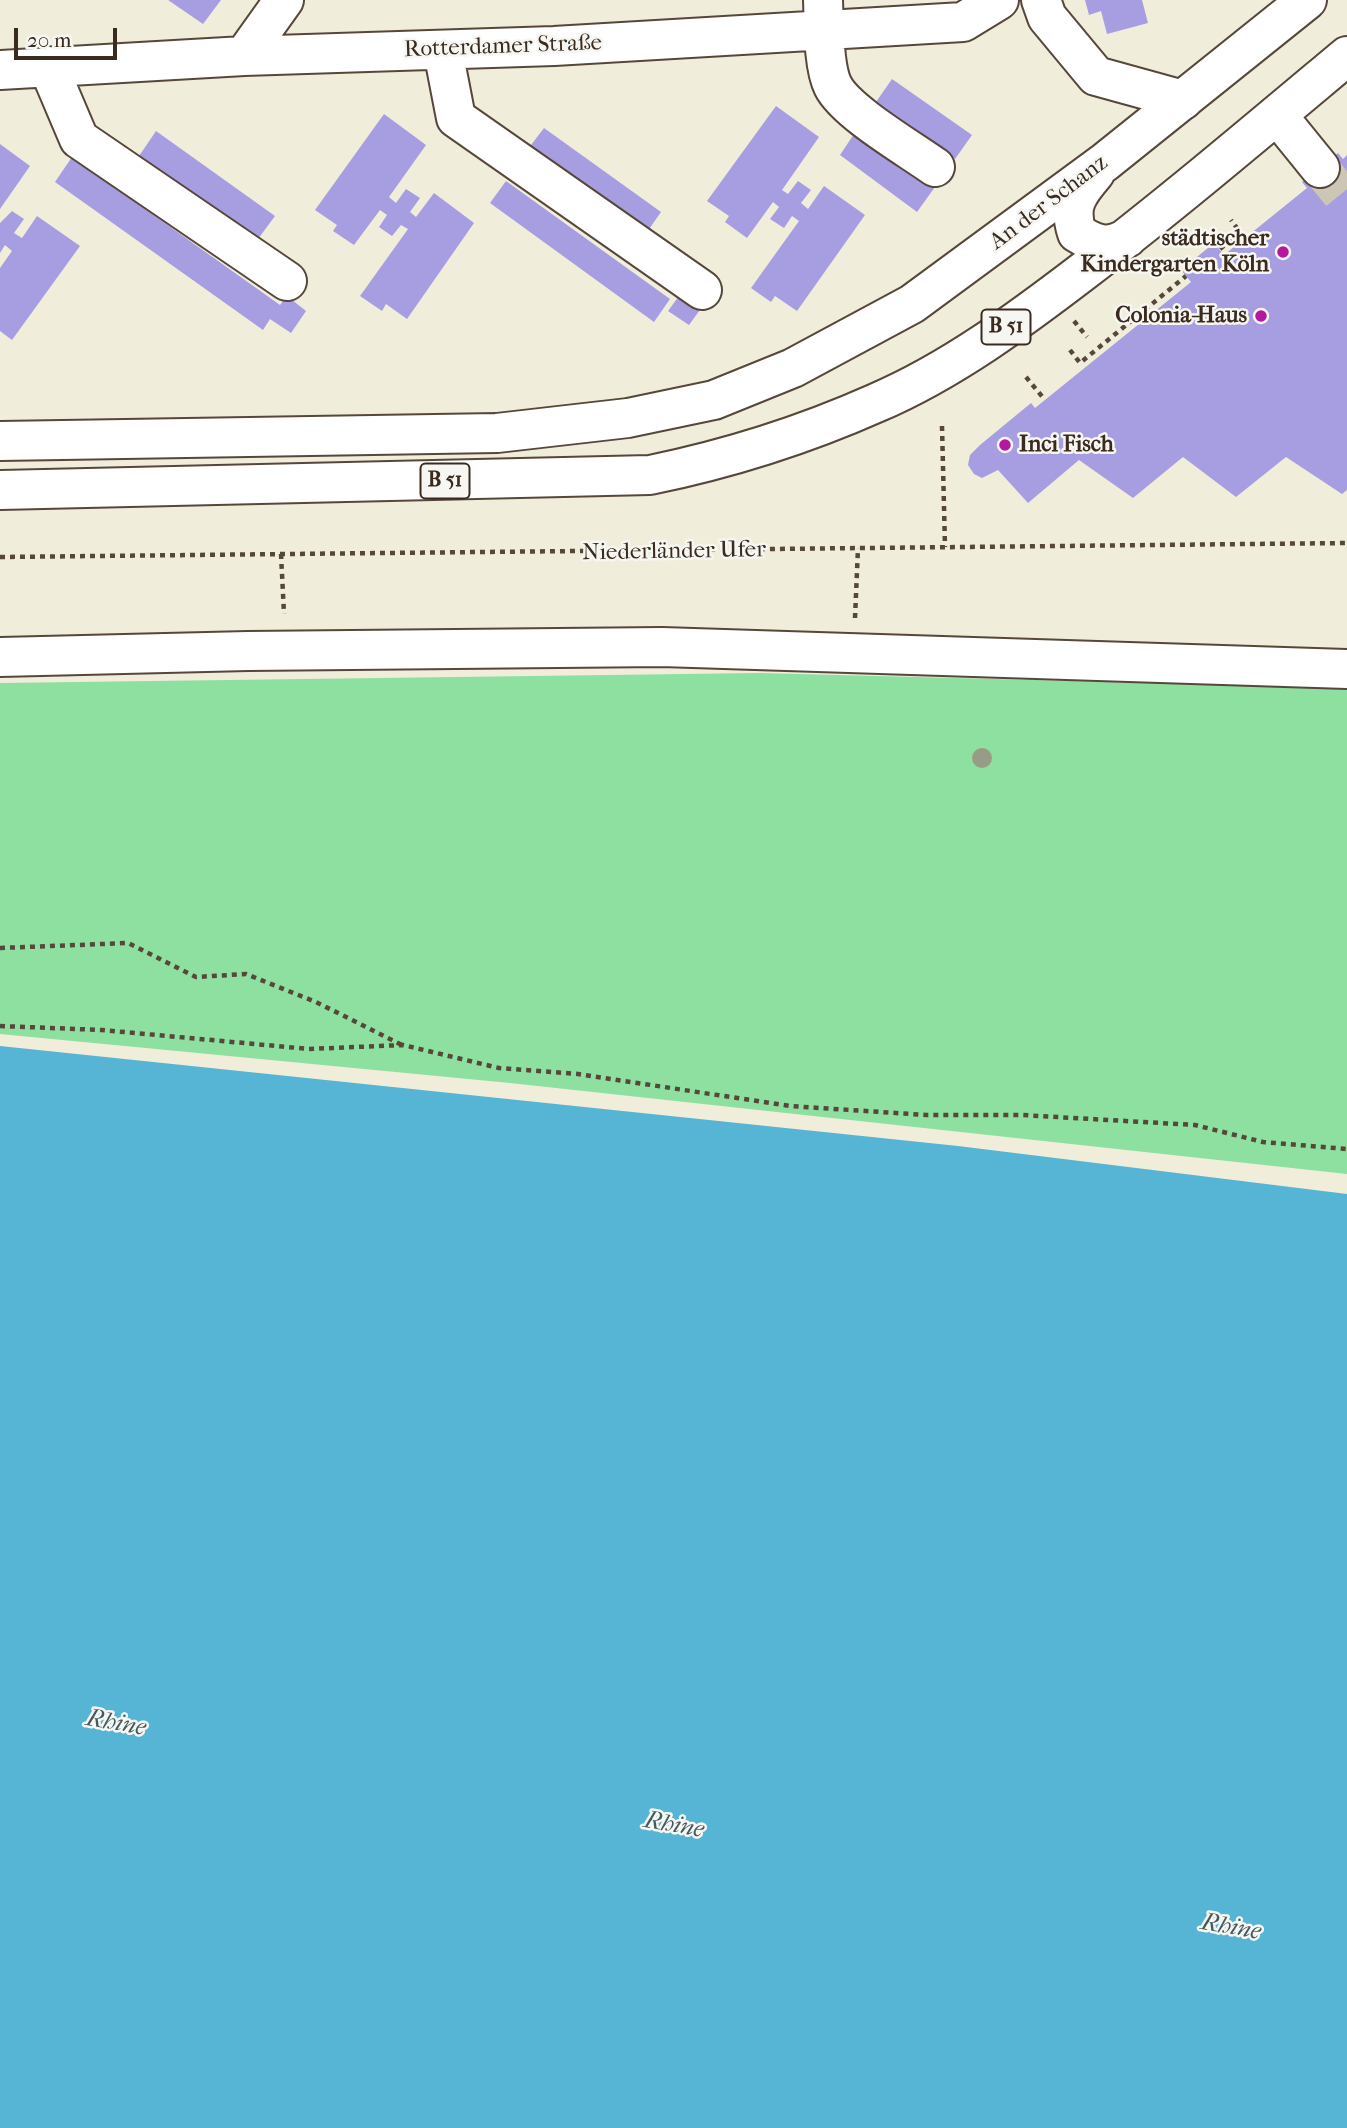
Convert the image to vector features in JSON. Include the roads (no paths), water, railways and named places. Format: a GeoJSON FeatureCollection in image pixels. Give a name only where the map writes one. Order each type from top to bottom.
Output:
{"type":"FeatureCollection","features":[{"type":"Feature","properties":{"kind":"main road"},"geometry":{"type":"LineString","coordinates":[[244,56],[284,0]]}},
{"type":"Feature","properties":{"kind":"main road","name":"Rotterdamer Straße"},"geometry":{"type":"LineString","coordinates":[[0,70],[244,56],[443,51],[823,15],[891,13],[963,22],[999,0]]}},
{"type":"Feature","properties":{"kind":"main road"},"geometry":{"type":"LineString","coordinates":[[1041,0],[1047,17],[1096,76],[1183,100]]}},
{"type":"Feature","properties":{"kind":"main road","name":"An der Schanz"},"geometry":{"type":"LineString","coordinates":[[0,442],[497,433],[628,418],[714,400],[793,368],[912,304],[1105,162],[1299,5]]}},
{"type":"Feature","properties":{"kind":"main road"},"geometry":{"type":"LineString","coordinates":[[823,15],[832,85],[846,104],[936,167]]}},
{"type":"Feature","properties":{"kind":"main road"},"geometry":{"type":"LineString","coordinates":[[443,51],[456,118],[702,290]]}},
{"type":"Feature","properties":{"kind":"main road","name":"B 51"},"geometry":{"type":"LineString","coordinates":[[0,490],[650,475],[754,450],[878,403],[949,365],[1053,294],[1127,238],[1347,56]]}},
{"type":"Feature","properties":{"kind":"main road"},"geometry":{"type":"LineString","coordinates":[[48,66],[79,139],[287,281]]}},
{"type":"Feature","properties":{"kind":"main road"},"geometry":{"type":"LineString","coordinates":[[1278,114],[1320,167]]}},
{"type":"Feature","properties":{"kind":"main road","name":"B 51"},"geometry":{"type":"LineString","coordinates":[[1105,162],[1081,189],[1071,215],[1076,233],[1097,246],[1113,245],[1127,238]]}},
{"type":"Feature","properties":{"kind":"main road"},"geometry":{"type":"LineString","coordinates":[[0,657],[248,650],[662,647],[1347,669]]}},
{"type":"Feature","properties":{"kind":"water","name":"Rhine"},"geometry":{"type":"Polygon","coordinates":[[[0,1046],[958,1146],[1347,1194],[1347,2128],[0,2128],[0,1046]]]}},
{"type":"Feature","properties":{"kind":"tunnel"},"geometry":{"type":"LineString","coordinates":[[1320,168],[1341,194]]}},
{"type":"Feature","properties":{"kind":"place","name":"städtischer Kindergarten Köln"},"geometry":{"type":"Point","coordinates":[1283,252]}},
{"type":"Feature","properties":{"kind":"place","name":"Colonia-Haus"},"geometry":{"type":"Point","coordinates":[1261,316]}},
{"type":"Feature","properties":{"kind":"place","name":"Inci Fisch"},"geometry":{"type":"Point","coordinates":[1005,445]}}]}
